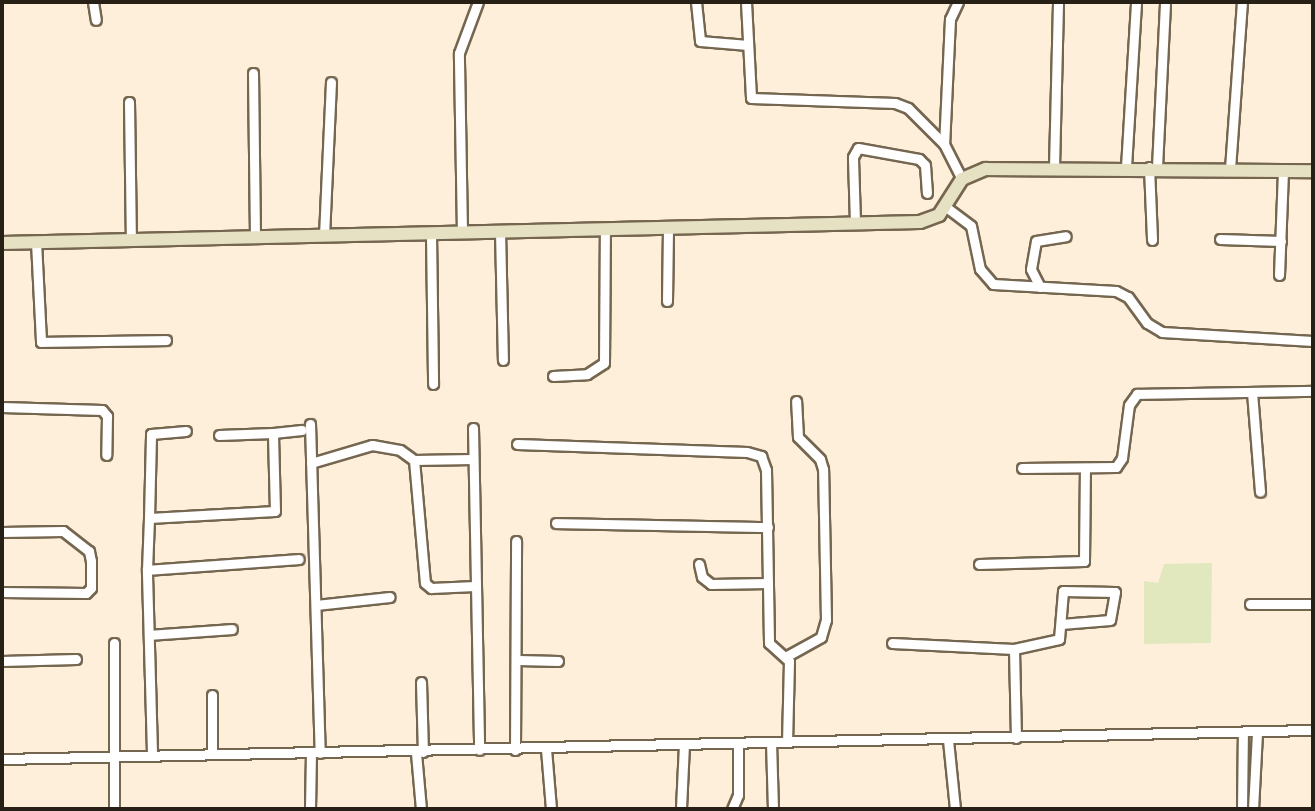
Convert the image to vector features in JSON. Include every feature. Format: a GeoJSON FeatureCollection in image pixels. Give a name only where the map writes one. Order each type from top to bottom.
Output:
{"type":"FeatureCollection","features":[{"type":"Feature","properties":{"kind":"street"},"geometry":{"type":"LineString","coordinates":[[93,2],[96,20]]}},
{"type":"Feature","properties":{"kind":"street"},"geometry":{"type":"LineString","coordinates":[[462,233],[459,53],[478,2]]}},
{"type":"Feature","properties":{"kind":"street"},"geometry":{"type":"LineString","coordinates":[[696,2],[700,41],[748,45]]}},
{"type":"Feature","properties":{"kind":"street"},"geometry":{"type":"LineString","coordinates":[[746,2],[751,98],[895,103],[916,115],[944,144],[962,179]]}},
{"type":"Feature","properties":{"kind":"street"},"geometry":{"type":"LineString","coordinates":[[944,144],[950,19],[958,2]]}},
{"type":"Feature","properties":{"kind":"street"},"geometry":{"type":"LineString","coordinates":[[1054,167],[1058,2]]}},
{"type":"Feature","properties":{"kind":"street"},"geometry":{"type":"LineString","coordinates":[[1126,167],[1136,2]]}},
{"type":"Feature","properties":{"kind":"street"},"geometry":{"type":"LineString","coordinates":[[1153,240],[1153,167],[1165,2]]}},
{"type":"Feature","properties":{"kind":"street"},"geometry":{"type":"LineString","coordinates":[[1230,169],[1242,2]]}},
{"type":"Feature","properties":{"kind":"street"},"geometry":{"type":"LineString","coordinates":[[253,73],[255,237]]}},
{"type":"Feature","properties":{"kind":"street"},"geometry":{"type":"LineString","coordinates":[[324,236],[331,82]]}},
{"type":"Feature","properties":{"kind":"street"},"geometry":{"type":"LineString","coordinates":[[130,102],[131,239]]}},
{"type":"Feature","properties":{"kind":"street"},"geometry":{"type":"LineString","coordinates":[[855,222],[853,157],[858,148],[919,159],[925,165],[927,194]]}},
{"type":"Feature","properties":{"kind":"street"},"geometry":{"type":"LineString","coordinates":[[2,243],[927,221],[946,207],[962,179],[986,169],[1153,167],[1313,171]]}},
{"type":"Feature","properties":{"kind":"street"},"geometry":{"type":"LineString","coordinates":[[1279,275],[1283,171]]}},
{"type":"Feature","properties":{"kind":"street"},"geometry":{"type":"LineString","coordinates":[[946,207],[971,226],[988,281],[999,286],[1122,292],[1147,323],[1163,332],[1313,341]]}},
{"type":"Feature","properties":{"kind":"street"},"geometry":{"type":"LineString","coordinates":[[667,301],[668,228]]}},
{"type":"Feature","properties":{"kind":"street"},"geometry":{"type":"LineString","coordinates":[[553,376],[587,374],[604,363],[605,229]]}},
{"type":"Feature","properties":{"kind":"street"},"geometry":{"type":"LineString","coordinates":[[500,231],[503,360]]}},
{"type":"Feature","properties":{"kind":"street"},"geometry":{"type":"LineString","coordinates":[[431,234],[433,384]]}},
{"type":"Feature","properties":{"kind":"street"},"geometry":{"type":"LineString","coordinates":[[1040,287],[1031,269],[1036,241],[1066,236]]}},
{"type":"Feature","properties":{"kind":"street"},"geometry":{"type":"LineString","coordinates":[[1220,239],[1281,241]]}},
{"type":"Feature","properties":{"kind":"street"},"geometry":{"type":"LineString","coordinates":[[36,242],[41,342],[166,340]]}},
{"type":"Feature","properties":{"kind":"street"},"geometry":{"type":"LineString","coordinates":[[1022,468],[1110,469],[1120,464],[1133,396],[1313,391]]}},
{"type":"Feature","properties":{"kind":"street"},"geometry":{"type":"LineString","coordinates":[[1252,392],[1261,492]]}},
{"type":"Feature","properties":{"kind":"street"},"geometry":{"type":"LineString","coordinates":[[787,656],[821,637],[826,620],[823,469],[816,454],[798,438],[796,401]]}},
{"type":"Feature","properties":{"kind":"street"},"geometry":{"type":"LineString","coordinates":[[2,407],[102,410],[107,416],[106,455]]}},
{"type":"Feature","properties":{"kind":"street"},"geometry":{"type":"LineString","coordinates":[[219,435],[273,433],[306,427],[311,463],[316,605],[315,753],[310,809]]}},
{"type":"Feature","properties":{"kind":"street"},"geometry":{"type":"LineString","coordinates":[[473,428],[479,750]]}},
{"type":"Feature","properties":{"kind":"street"},"geometry":{"type":"LineString","coordinates":[[152,753],[147,570],[148,442],[151,435],[163,430],[186,431]]}},
{"type":"Feature","properties":{"kind":"street"},"geometry":{"type":"LineString","coordinates":[[149,518],[275,511],[273,433]]}},
{"type":"Feature","properties":{"kind":"street"},"geometry":{"type":"LineString","coordinates":[[517,444],[754,453],[765,462],[769,643],[787,656]]}},
{"type":"Feature","properties":{"kind":"street"},"geometry":{"type":"LineString","coordinates":[[311,463],[372,445],[400,450],[414,460],[473,458]]}},
{"type":"Feature","properties":{"kind":"street"},"geometry":{"type":"LineString","coordinates":[[414,460],[425,583],[431,588],[475,586]]}},
{"type":"Feature","properties":{"kind":"street"},"geometry":{"type":"LineString","coordinates":[[979,564],[1084,561],[1084,468]]}},
{"type":"Feature","properties":{"kind":"street"},"geometry":{"type":"LineString","coordinates":[[556,523],[768,527]]}},
{"type":"Feature","properties":{"kind":"street"},"geometry":{"type":"LineString","coordinates":[[2,533],[53,530],[72,534],[89,551],[92,575],[91,588],[86,593],[2,592]]}},
{"type":"Feature","properties":{"kind":"street"},"geometry":{"type":"LineString","coordinates":[[515,750],[518,660],[516,541]]}},
{"type":"Feature","properties":{"kind":"street"},"geometry":{"type":"LineString","coordinates":[[147,570],[299,559]]}},
{"type":"Feature","properties":{"kind":"street"},"geometry":{"type":"LineString","coordinates":[[699,564],[702,577],[711,584],[768,583]]}},
{"type":"Feature","properties":{"kind":"street"},"geometry":{"type":"LineString","coordinates":[[892,643],[1014,649],[1057,642],[1063,591],[1115,592],[1110,620],[1061,624]]}},
{"type":"Feature","properties":{"kind":"street"},"geometry":{"type":"LineString","coordinates":[[316,605],[346,606],[390,597]]}},
{"type":"Feature","properties":{"kind":"street"},"geometry":{"type":"LineString","coordinates":[[1250,604],[1313,604]]}},
{"type":"Feature","properties":{"kind":"street"},"geometry":{"type":"LineString","coordinates":[[149,635],[232,629]]}},
{"type":"Feature","properties":{"kind":"street"},"geometry":{"type":"LineString","coordinates":[[114,643],[114,809]]}},
{"type":"Feature","properties":{"kind":"street"},"geometry":{"type":"LineString","coordinates":[[1014,649],[1016,738]]}},
{"type":"Feature","properties":{"kind":"street"},"geometry":{"type":"LineString","coordinates":[[787,656],[787,742]]}},
{"type":"Feature","properties":{"kind":"street"},"geometry":{"type":"LineString","coordinates":[[2,661],[76,659]]}},
{"type":"Feature","properties":{"kind":"street"},"geometry":{"type":"LineString","coordinates":[[518,660],[558,660]]}},
{"type":"Feature","properties":{"kind":"street"},"geometry":{"type":"LineString","coordinates":[[421,682],[421,809]]}},
{"type":"Feature","properties":{"kind":"street"},"geometry":{"type":"LineString","coordinates":[[212,695],[212,753]]}},
{"type":"Feature","properties":{"kind":"street"},"geometry":{"type":"LineString","coordinates":[[2,759],[152,753],[420,753],[684,744],[1313,730]]}},
{"type":"Feature","properties":{"kind":"street"},"geometry":{"type":"LineString","coordinates":[[1242,809],[1243,732]]}},
{"type":"Feature","properties":{"kind":"street"},"geometry":{"type":"LineString","coordinates":[[1253,809],[1257,732]]}},
{"type":"Feature","properties":{"kind":"street"},"geometry":{"type":"LineString","coordinates":[[948,740],[955,809]]}},
{"type":"Feature","properties":{"kind":"street"},"geometry":{"type":"LineString","coordinates":[[771,743],[773,809]]}},
{"type":"Feature","properties":{"kind":"street"},"geometry":{"type":"LineString","coordinates":[[681,808],[684,744]]}},
{"type":"Feature","properties":{"kind":"street"},"geometry":{"type":"LineString","coordinates":[[732,809],[738,795],[738,744]]}},
{"type":"Feature","properties":{"kind":"street"},"geometry":{"type":"LineString","coordinates":[[546,749],[551,809]]}},
{"type":"Feature","properties":{"kind":"green space"},"geometry":{"type":"Polygon","coordinates":[[[1212,563],[1211,643],[1144,644],[1144,581],[1158,583],[1164,564],[1212,563]]]}}]}
